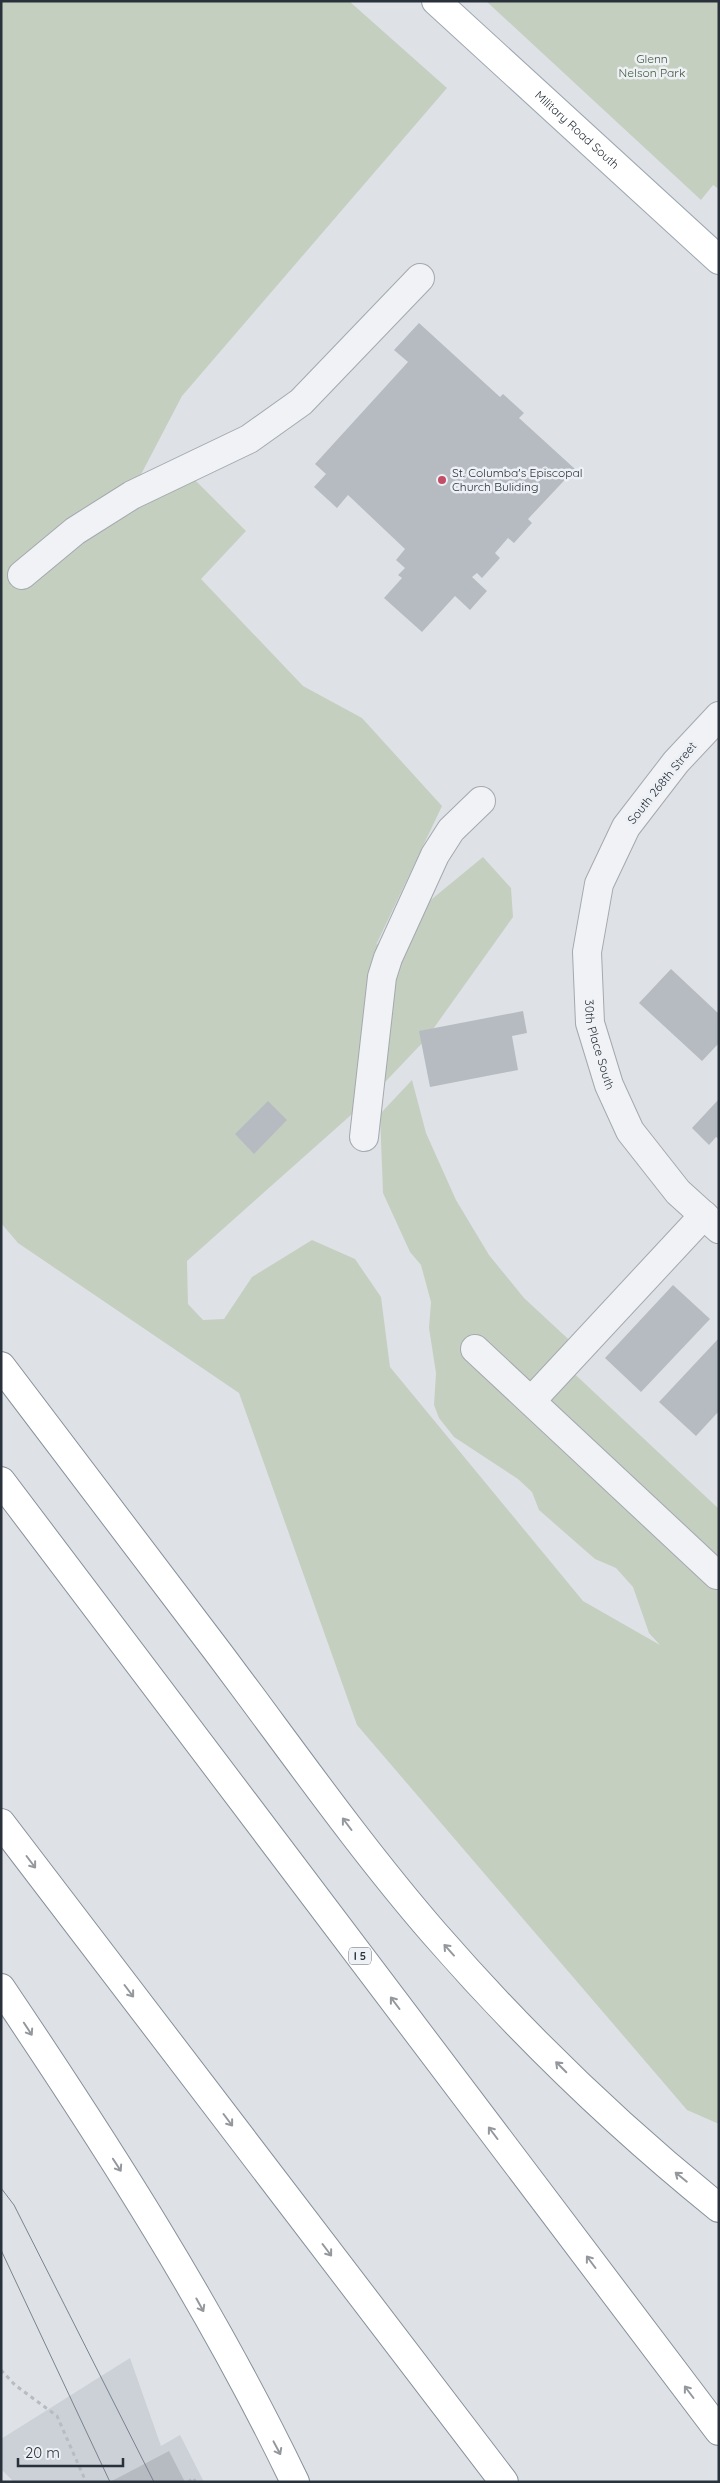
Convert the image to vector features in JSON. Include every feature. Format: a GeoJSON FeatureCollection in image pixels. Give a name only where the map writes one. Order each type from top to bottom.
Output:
{"type":"FeatureCollection","features":[{"type":"Feature","properties":{"kind":"main road","name":"Military Road South"},"geometry":{"type":"LineString","coordinates":[[436,1],[719,260]]}},
{"type":"Feature","properties":{"kind":"main road"},"geometry":{"type":"LineString","coordinates":[[1,1366],[360,1841],[434,1933],[515,2022],[582,2088],[657,2158],[719,2208]]}},
{"type":"Feature","properties":{"kind":"main road","name":"I 5"},"geometry":{"type":"LineString","coordinates":[[1,1481],[719,2431]]}},
{"type":"Feature","properties":{"kind":"main road"},"geometry":{"type":"LineString","coordinates":[[1,1823],[504,2482]]}},
{"type":"Feature","properties":{"kind":"main road"},"geometry":{"type":"LineString","coordinates":[[1,1988],[125,2176],[240,2378],[295,2482]]}},
{"type":"Feature","properties":{"kind":"street"},"geometry":{"type":"LineString","coordinates":[[22,575],[75,531],[132,495],[250,439],[293,408],[314,390],[420,278]]}},
{"type":"Feature","properties":{"kind":"street","name":"South 268th Street"},"geometry":{"type":"LineString","coordinates":[[626,827],[676,762],[719,716]]}},
{"type":"Feature","properties":{"kind":"street"},"geometry":{"type":"LineString","coordinates":[[364,1137],[382,978],[388,958],[435,854],[451,830],[481,801]]}},
{"type":"Feature","properties":{"kind":"street","name":"30th Place South"},"geometry":{"type":"LineString","coordinates":[[626,827],[598,884],[586,952],[590,1023],[609,1085],[630,1131],[678,1192],[711,1222]]}},
{"type":"Feature","properties":{"kind":"street"},"geometry":{"type":"LineString","coordinates":[[532,1400],[711,1222]]}},
{"type":"Feature","properties":{"kind":"street"},"geometry":{"type":"LineString","coordinates":[[475,1349],[532,1400],[717,1575]]}},
{"type":"Feature","properties":{"kind":"path"},"geometry":{"type":"LineString","coordinates":[[1,2370],[15,2385],[57,2416],[86,2482]]}},
{"type":"Feature","properties":{"kind":"path"},"geometry":{"type":"LineString","coordinates":[[188,2482],[194,2478],[196,2482]]}},
{"type":"Feature","properties":{"kind":"shaded area"},"geometry":{"type":"Polygon","coordinates":[[[130,2358],[161,2446],[180,2435],[204,2482],[14,2482],[1,2469],[1,2439],[130,2358]]]}},
{"type":"Feature","properties":{"kind":"green space"},"geometry":{"type":"Polygon","coordinates":[[[1,1],[349,1],[447,88],[182,396],[124,507],[191,476],[246,531],[201,579],[303,686],[362,718],[442,806],[376,945],[483,857],[511,888],[513,917],[426,1039],[369,1099],[187,1261],[188,1304],[203,1320],[224,1319],[252,1277],[312,1240],[355,1259],[381,1297],[390,1367],[583,1601],[660,1645],[649,1633],[633,1587],[616,1568],[595,1559],[539,1510],[532,1492],[518,1479],[454,1437],[439,1418],[434,1405],[436,1373],[429,1328],[431,1302],[421,1265],[410,1252],[383,1193],[380,1114],[412,1080],[426,1133],[456,1200],[489,1255],[524,1298],[579,1349],[565,1365],[719,1509],[719,2124],[687,2110],[357,1725],[239,1393],[18,1243],[1,1223],[1,1]]]}},
{"type":"Feature","properties":{"kind":"green space","name":"Glenn Nelson Park"},"geometry":{"type":"Polygon","coordinates":[[[486,1],[719,1],[719,189],[713,185],[701,200],[486,1]]]}},
{"type":"Feature","properties":{"kind":"building","name":"St. Columba's Episcopal Church Buliding"},"geometry":{"type":"Polygon","coordinates":[[[419,323],[500,397],[503,394],[524,413],[519,418],[575,469],[528,519],[532,523],[514,543],[508,538],[495,553],[500,558],[482,578],[477,573],[472,577],[487,591],[470,610],[455,596],[422,632],[384,598],[402,578],[398,575],[405,568],[396,560],[405,549],[348,495],[337,508],[314,487],[326,474],[315,464],[408,362],[394,350],[419,323]]]}},
{"type":"Feature","properties":{"kind":"building"},"geometry":{"type":"Polygon","coordinates":[[[671,969],[719,1014],[719,1043],[702,1061],[639,1003],[671,969]]]}},
{"type":"Feature","properties":{"kind":"building"},"geometry":{"type":"Polygon","coordinates":[[[523,1011],[527,1033],[512,1036],[518,1070],[430,1087],[419,1031],[523,1011]]]}},
{"type":"Feature","properties":{"kind":"building"},"geometry":{"type":"Polygon","coordinates":[[[719,1099],[719,1139],[716,1137],[709,1145],[692,1128],[719,1099]]]}},
{"type":"Feature","properties":{"kind":"building"},"geometry":{"type":"Polygon","coordinates":[[[268,1101],[287,1120],[254,1154],[235,1134],[268,1101]]]}},
{"type":"Feature","properties":{"kind":"building"},"geometry":{"type":"Polygon","coordinates":[[[673,1285],[710,1319],[641,1392],[605,1358],[673,1285]]]}},
{"type":"Feature","properties":{"kind":"building"},"geometry":{"type":"Polygon","coordinates":[[[719,1338],[719,1411],[696,1436],[659,1402],[719,1338]]]}},
{"type":"Feature","properties":{"kind":"building"},"geometry":{"type":"Polygon","coordinates":[[[169,2451],[185,2482],[110,2482],[169,2451]]]}},
{"type":"Feature","properties":{"kind":"tram line"},"geometry":{"type":"LineString","coordinates":[[1,2188],[14,2205],[154,2482]]}},
{"type":"Feature","properties":{"kind":"tram line"},"geometry":{"type":"LineString","coordinates":[[1,2250],[110,2482]]}},
{"type":"Feature","properties":{"kind":"place","name":"St. Columba's Episcopal Church Buliding"},"geometry":{"type":"Point","coordinates":[442,480]}}]}
